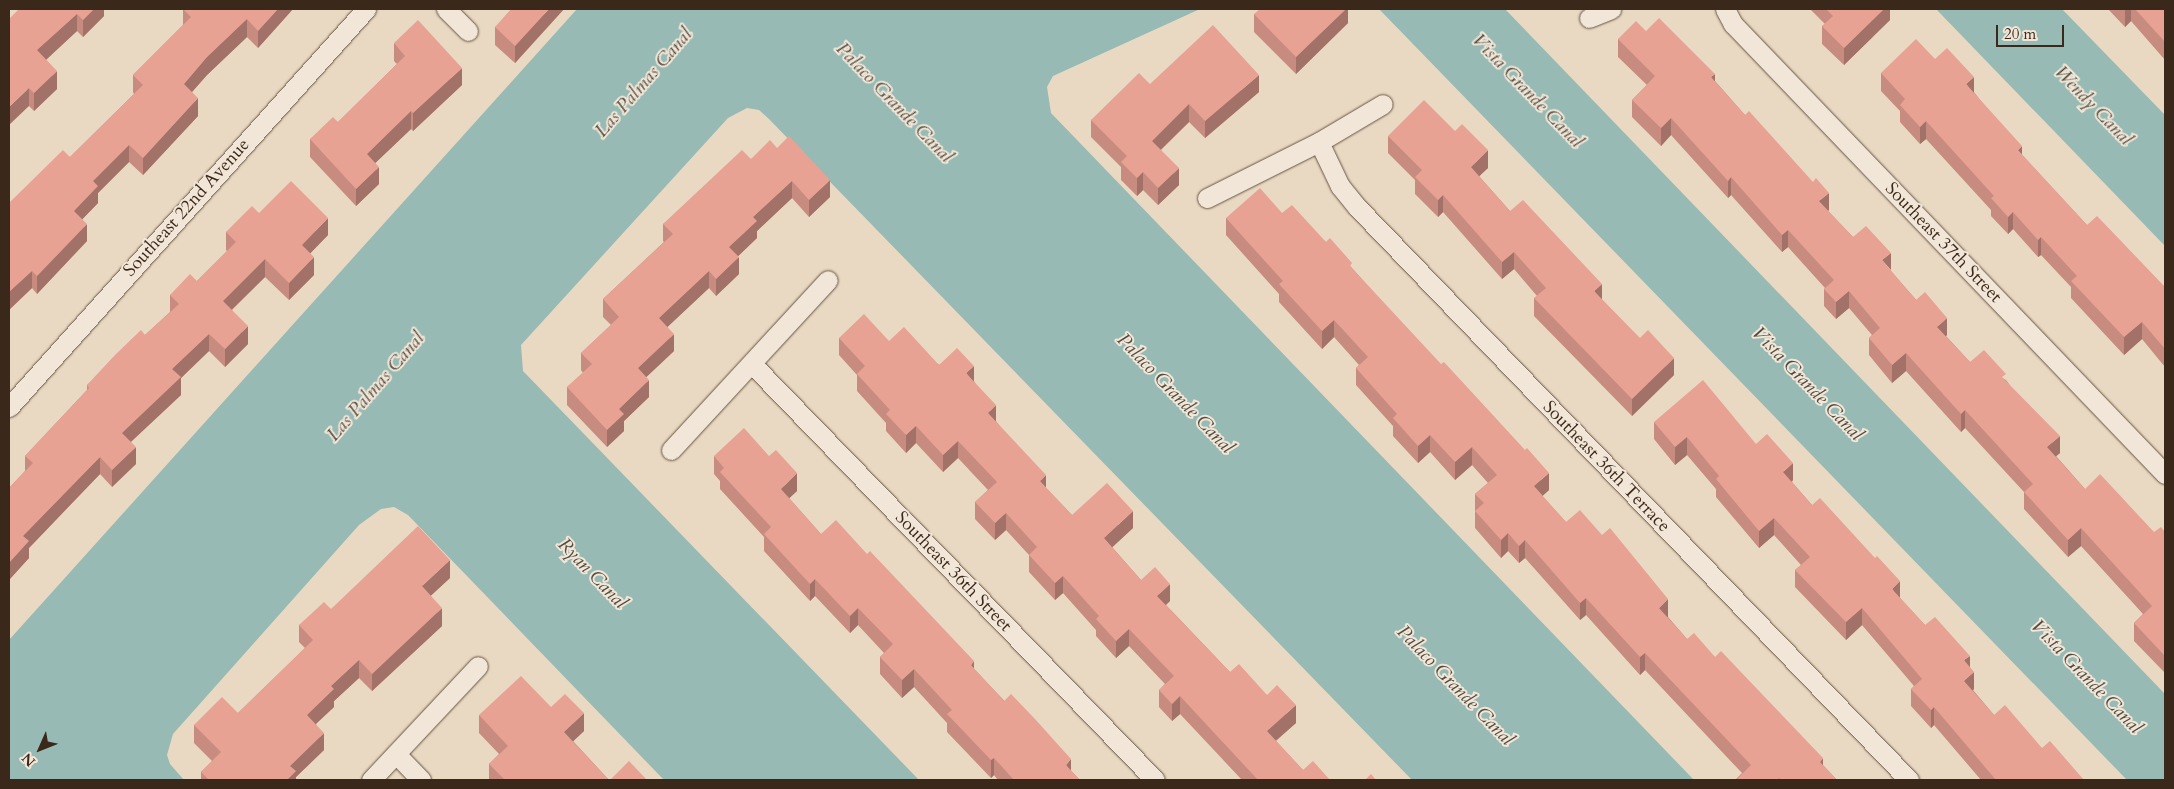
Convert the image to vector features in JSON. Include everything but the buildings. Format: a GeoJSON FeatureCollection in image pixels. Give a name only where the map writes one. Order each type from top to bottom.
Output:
{"type":"FeatureCollection","features":[{"type":"Feature","properties":{"kind":"street","name":"Southeast 22nd Avenue"},"geometry":{"type":"LineString","coordinates":[[9,407],[366,9]]}},
{"type":"Feature","properties":{"kind":"street"},"geometry":{"type":"LineString","coordinates":[[446,9],[468,31]]}},
{"type":"Feature","properties":{"kind":"street"},"geometry":{"type":"LineString","coordinates":[[1589,18],[1611,9]]}},
{"type":"Feature","properties":{"kind":"street","name":"Southeast 37th Street"},"geometry":{"type":"LineString","coordinates":[[1725,9],[1733,24],[2165,474]]}},
{"type":"Feature","properties":{"kind":"street"},"geometry":{"type":"LineString","coordinates":[[1207,198],[1319,142],[1383,104]]}},
{"type":"Feature","properties":{"kind":"street","name":"Southeast 36th Terrace"},"geometry":{"type":"LineString","coordinates":[[1319,142],[1340,186],[1357,208],[1909,780]]}},
{"type":"Feature","properties":{"kind":"street"},"geometry":{"type":"LineString","coordinates":[[671,450],[828,280]]}},
{"type":"Feature","properties":{"kind":"street","name":"Southeast 36th Street"},"geometry":{"type":"LineString","coordinates":[[752,364],[1155,780]]}},
{"type":"Feature","properties":{"kind":"street"},"geometry":{"type":"LineString","coordinates":[[371,780],[478,666]]}},
{"type":"Feature","properties":{"kind":"street"},"geometry":{"type":"LineString","coordinates":[[396,754],[421,780]]}},
{"type":"Feature","properties":{"kind":"water"},"geometry":{"type":"Polygon","coordinates":[[[577,9],[1200,9],[1053,76],[1047,87],[1051,113],[1694,780],[1412,780],[768,118],[759,110],[747,108],[728,118],[521,345],[523,371],[919,780],[664,780],[408,515],[394,507],[381,509],[359,525],[173,734],[167,755],[170,764],[184,780],[9,780],[9,640],[577,9]]]}},
{"type":"Feature","properties":{"kind":"water","name":"Vista Grande Canal"},"geometry":{"type":"Polygon","coordinates":[[[1379,9],[1505,9],[2165,694],[2165,780],[2127,780],[1379,9]]]}},
{"type":"Feature","properties":{"kind":"water","name":"Wendy Canal"},"geometry":{"type":"Polygon","coordinates":[[[1936,9],[2062,9],[2165,115],[2165,246],[1936,9]]]}},
{"type":"Feature","properties":{"kind":"water label","name":"Las Palmas Canal"},"geometry":{"type":"Point","coordinates":[644,83]}},
{"type":"Feature","properties":{"kind":"water label","name":"Palaco Grande Canal"},"geometry":{"type":"Point","coordinates":[894,103]}},
{"type":"Feature","properties":{"kind":"water label","name":"Las Palmas Canal"},"geometry":{"type":"Point","coordinates":[376,387]}},
{"type":"Feature","properties":{"kind":"water label","name":"Palaco Grande Canal"},"geometry":{"type":"Point","coordinates":[1175,394]}},
{"type":"Feature","properties":{"kind":"water label","name":"Ryan Canal"},"geometry":{"type":"Point","coordinates":[592,574]}},
{"type":"Feature","properties":{"kind":"water label","name":"Palaco Grande Canal"},"geometry":{"type":"Point","coordinates":[1455,686]}}]}
